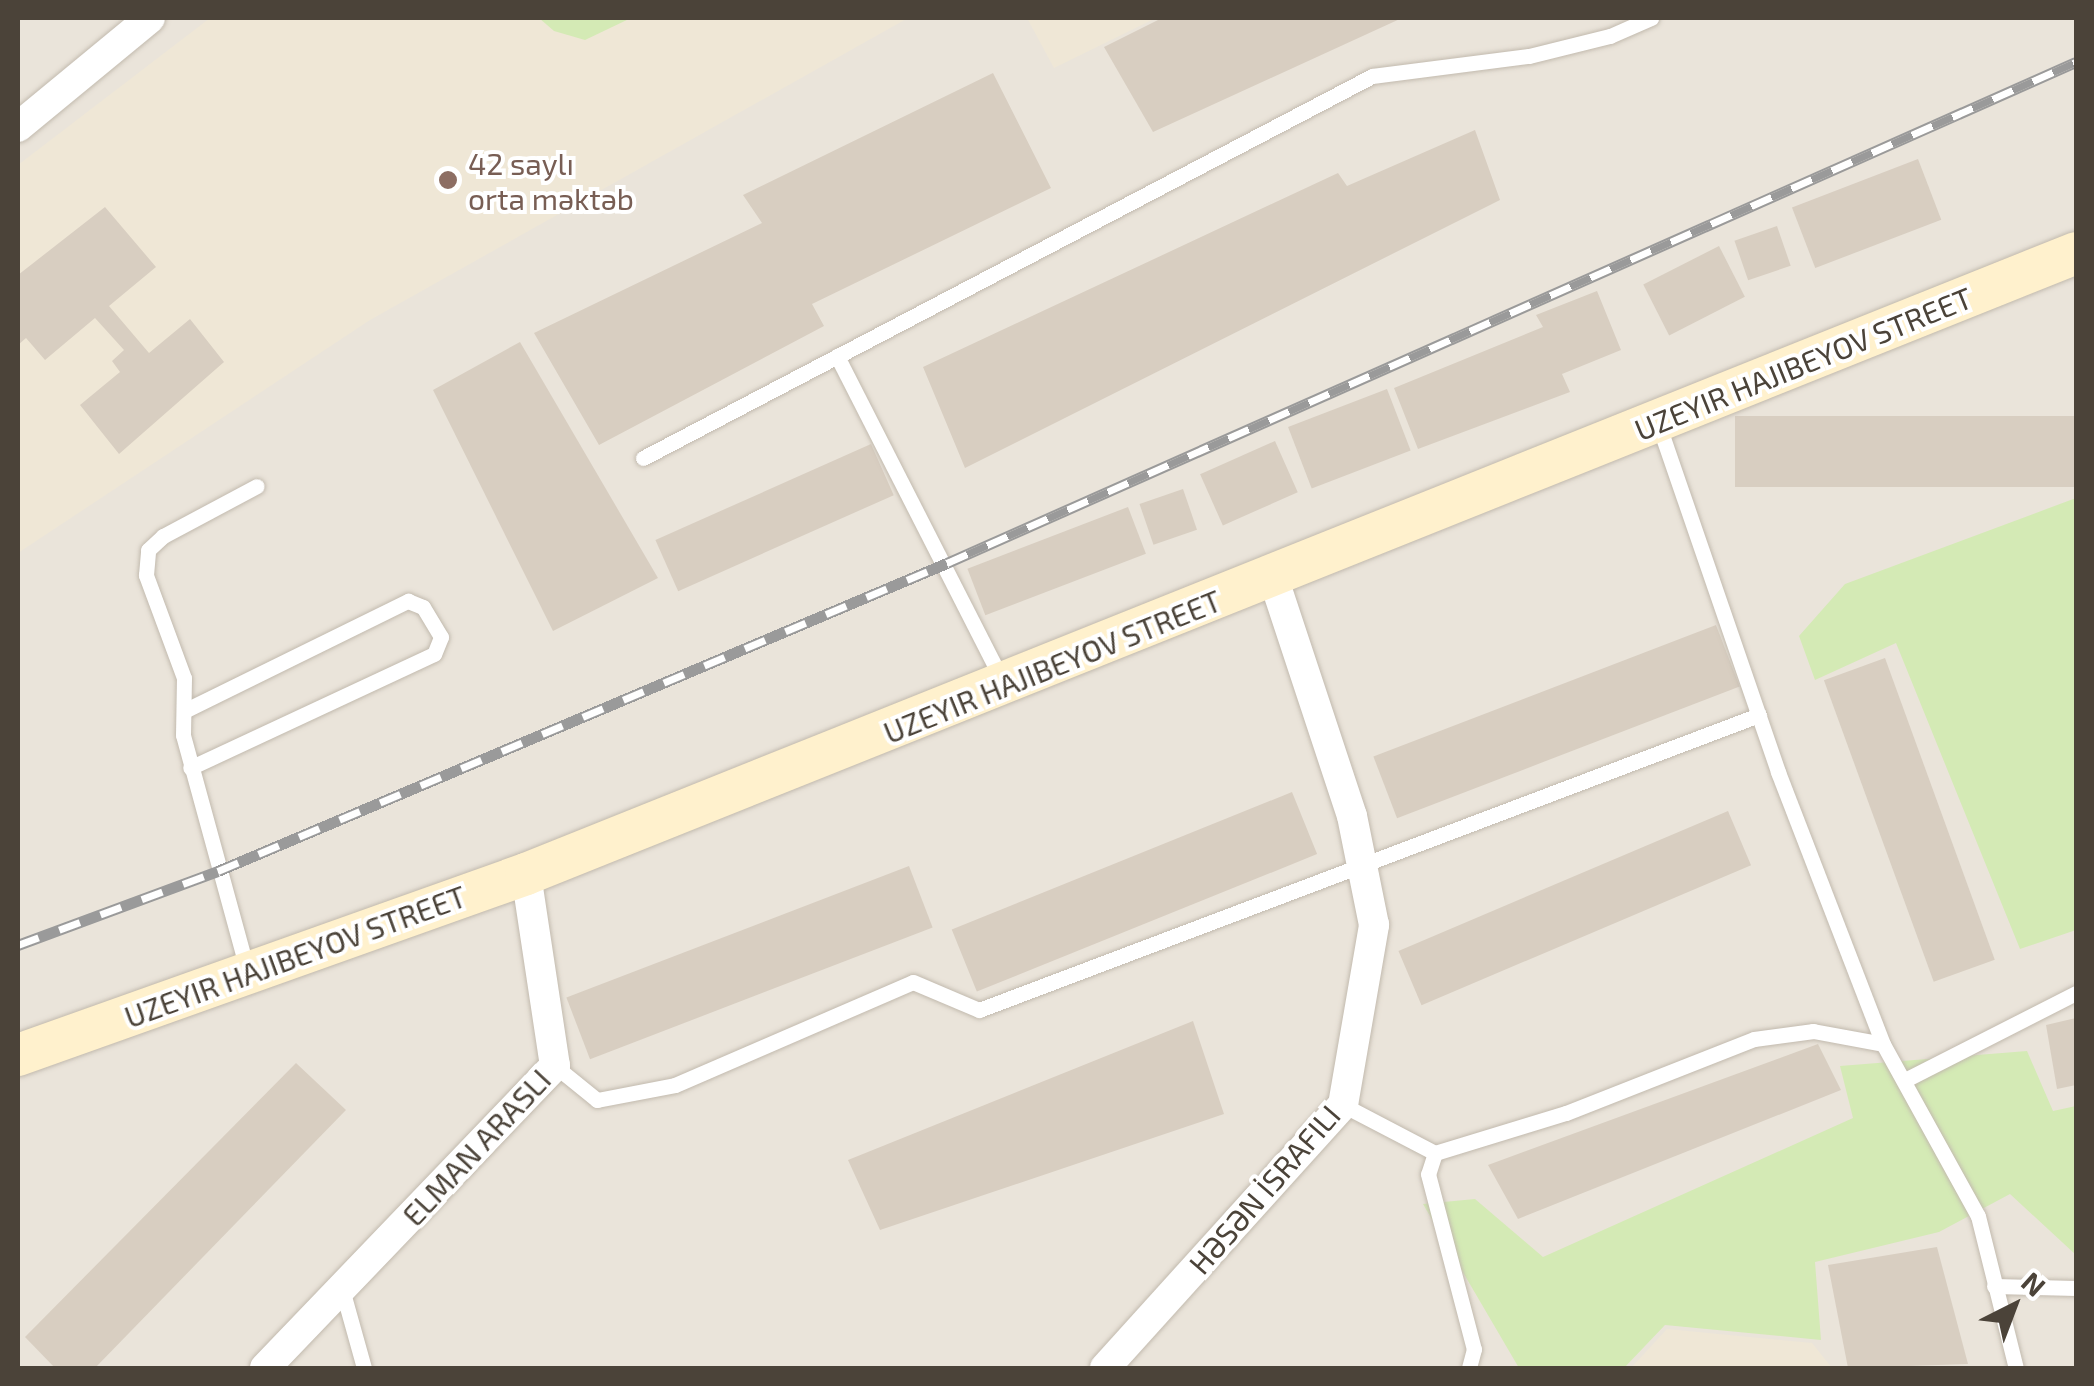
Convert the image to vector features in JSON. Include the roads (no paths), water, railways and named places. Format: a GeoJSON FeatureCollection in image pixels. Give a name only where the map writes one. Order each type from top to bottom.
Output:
{"type":"FeatureCollection","features":[{"type":"Feature","properties":{"kind":"main road","name":"UZEYIR HAJIBEYOV STREET"},"geometry":{"type":"LineString","coordinates":[[18,1055],[526,874],[1005,686],[2076,253]]}},
{"type":"Feature","properties":{"kind":"street"},"geometry":{"type":"LineString","coordinates":[[18,127],[150,18]]}},
{"type":"Feature","properties":{"kind":"street","name":"HƏSƏN İSRAFILI"},"geometry":{"type":"LineString","coordinates":[[1105,1368],[1342,1104],[1374,925],[1352,816],[1273,577]]}},
{"type":"Feature","properties":{"kind":"street"},"geometry":{"type":"LineString","coordinates":[[265,1368],[555,1066],[526,874]]}},
{"type":"Feature","properties":{"kind":"lane"},"geometry":{"type":"LineString","coordinates":[[643,458],[1372,76],[1529,56],[1610,36],[1651,18]]}},
{"type":"Feature","properties":{"kind":"lane"},"geometry":{"type":"LineString","coordinates":[[837,356],[1005,686]]}},
{"type":"Feature","properties":{"kind":"lane"},"geometry":{"type":"LineString","coordinates":[[1658,422],[1759,715],[1883,1044],[1978,1216],[2016,1368]]}},
{"type":"Feature","properties":{"kind":"lane"},"geometry":{"type":"LineString","coordinates":[[248,973],[190,768],[184,678],[146,575],[148,550],[256,486]]}},
{"type":"Feature","properties":{"kind":"lane"},"geometry":{"type":"LineString","coordinates":[[184,711],[408,601],[423,607],[440,637],[434,654],[190,768]]}},
{"type":"Feature","properties":{"kind":"lane"},"geometry":{"type":"LineString","coordinates":[[555,1066],[597,1100],[676,1085],[914,982],[979,1010],[1363,870],[1759,715]]}},
{"type":"Feature","properties":{"kind":"lane"},"geometry":{"type":"LineString","coordinates":[[1905,1080],[2076,992]]}},
{"type":"Feature","properties":{"kind":"lane"},"geometry":{"type":"LineString","coordinates":[[1342,1104],[1435,1154],[1566,1114],[1754,1038],[1813,1031],[1883,1044]]}},
{"type":"Feature","properties":{"kind":"lane"},"geometry":{"type":"LineString","coordinates":[[1435,1154],[1428,1174],[1474,1349],[1469,1368]]}},
{"type":"Feature","properties":{"kind":"lane"},"geometry":{"type":"LineString","coordinates":[[1994,1286],[2076,1288]]}},
{"type":"Feature","properties":{"kind":"lane"},"geometry":{"type":"LineString","coordinates":[[342,1289],[364,1368]]}},
{"type":"Feature","properties":{"kind":"railway"},"geometry":{"type":"LineString","coordinates":[[18,945],[218,871],[947,563],[2076,62]]}},
{"type":"Feature","properties":{"kind":"place","name":"42 saylı orta məktəb"},"geometry":{"type":"Point","coordinates":[448,180]}}]}
